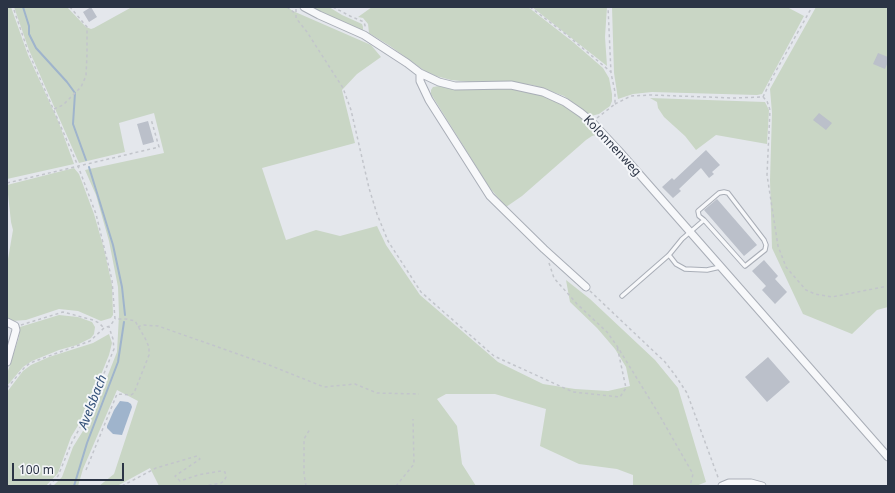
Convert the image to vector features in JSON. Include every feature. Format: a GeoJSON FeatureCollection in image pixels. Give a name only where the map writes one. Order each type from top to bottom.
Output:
{"type":"FeatureCollection","features":[{"type":"Feature","properties":{"kind":"street","name":"Kolonnenweg"},"geometry":{"type":"LineString","coordinates":[[304,7],[364,35],[420,73],[439,82],[455,86],[511,85],[543,92],[565,102],[592,122],[888,457]]}},
{"type":"Feature","properties":{"kind":"street"},"geometry":{"type":"LineString","coordinates":[[420,73],[420,81],[429,100],[490,196],[544,249],[586,287]]}},
{"type":"Feature","properties":{"kind":"street"},"geometry":{"type":"LineString","coordinates":[[7,322],[15,326],[15,336],[7,362]]}},
{"type":"Feature","properties":{"kind":"street"},"geometry":{"type":"LineString","coordinates":[[721,486],[729,483],[751,483],[762,486]]}},
{"type":"Feature","properties":{"kind":"lane"},"geometry":{"type":"LineString","coordinates":[[719,193],[728,193],[764,240],[766,245],[765,250],[745,266],[704,220],[699,216],[698,211],[719,193]]}},
{"type":"Feature","properties":{"kind":"lane"},"geometry":{"type":"LineString","coordinates":[[622,296],[669,256],[682,239],[704,220]]}},
{"type":"Feature","properties":{"kind":"lane"},"geometry":{"type":"LineString","coordinates":[[669,256],[676,264],[685,269],[708,270],[720,267]]}},
{"type":"Feature","properties":{"kind":"path"},"geometry":{"type":"LineString","coordinates":[[7,388],[30,363],[90,341],[104,328],[109,327],[116,319],[112,280],[107,254],[96,214],[78,166],[28,51],[12,7]]}},
{"type":"Feature","properties":{"kind":"path"},"geometry":{"type":"LineString","coordinates":[[54,109],[63,105],[81,87],[86,76],[86,27],[70,7]]}},
{"type":"Feature","properties":{"kind":"path"},"geometry":{"type":"LineString","coordinates":[[288,7],[296,14]]}},
{"type":"Feature","properties":{"kind":"path"},"geometry":{"type":"LineString","coordinates":[[297,7],[296,18],[307,32],[343,88],[351,110],[369,188],[377,214],[388,241],[421,292],[494,356],[572,392],[620,397],[626,388],[617,346]]}},
{"type":"Feature","properties":{"kind":"path"},"geometry":{"type":"LineString","coordinates":[[333,7],[364,22],[366,27],[364,35]]}},
{"type":"Feature","properties":{"kind":"path"},"geometry":{"type":"LineString","coordinates":[[530,7],[567,35],[611,73]]}},
{"type":"Feature","properties":{"kind":"path"},"geometry":{"type":"LineString","coordinates":[[608,7],[611,73],[615,92],[615,104]]}},
{"type":"Feature","properties":{"kind":"path"},"geometry":{"type":"LineString","coordinates":[[763,97],[812,7]]}},
{"type":"Feature","properties":{"kind":"path"},"geometry":{"type":"LineString","coordinates":[[592,122],[615,104],[631,96],[733,98],[763,97],[767,101],[770,110],[768,174],[778,246],[786,267],[806,290],[815,294],[832,297],[888,286]]}},
{"type":"Feature","properties":{"kind":"path"},"geometry":{"type":"LineString","coordinates":[[7,183],[159,147],[151,118]]}},
{"type":"Feature","properties":{"kind":"path"},"geometry":{"type":"LineString","coordinates":[[544,249],[554,278],[577,304],[607,332],[617,346],[657,411],[693,474],[690,486]]}},
{"type":"Feature","properties":{"kind":"path"},"geometry":{"type":"LineString","coordinates":[[586,287],[666,362],[675,375],[687,393],[721,486]]}},
{"type":"Feature","properties":{"kind":"path"},"geometry":{"type":"LineString","coordinates":[[15,326],[63,312],[93,320],[104,328]]}},
{"type":"Feature","properties":{"kind":"path"},"geometry":{"type":"LineString","coordinates":[[86,470],[117,394],[130,395],[134,393],[149,355],[149,347],[135,322],[126,319],[116,319]]}},
{"type":"Feature","properties":{"kind":"path"},"geometry":{"type":"LineString","coordinates":[[138,327],[142,325],[158,326],[269,365],[324,387],[355,384],[377,393],[419,394]]}},
{"type":"Feature","properties":{"kind":"path"},"geometry":{"type":"LineString","coordinates":[[49,486],[58,476],[72,442],[87,415],[114,349],[113,339],[109,327]]}},
{"type":"Feature","properties":{"kind":"path"},"geometry":{"type":"LineString","coordinates":[[396,486],[414,464],[414,419]]}},
{"type":"Feature","properties":{"kind":"path"},"geometry":{"type":"LineString","coordinates":[[306,486],[304,474],[304,440],[310,429]]}},
{"type":"Feature","properties":{"kind":"path"},"geometry":{"type":"LineString","coordinates":[[122,486],[156,468],[197,456],[200,459],[176,476],[180,481],[198,475],[221,471],[225,472],[226,477],[224,481],[205,486]]}},
{"type":"Feature","properties":{"kind":"green space"},"geometry":{"type":"Polygon","coordinates":[[[7,7],[11,7],[28,55],[59,123],[74,164],[7,179],[7,7]]]}},
{"type":"Feature","properties":{"kind":"green space"},"geometry":{"type":"Polygon","coordinates":[[[14,7],[67,7],[86,27],[91,29],[132,7],[287,7],[371,45],[381,57],[357,74],[342,90],[355,143],[262,168],[286,240],[316,230],[340,236],[377,226],[386,245],[420,295],[498,362],[543,384],[575,389],[608,391],[630,386],[626,367],[615,349],[597,328],[570,302],[566,280],[590,299],[655,360],[678,388],[706,482],[696,486],[633,486],[633,475],[617,469],[579,464],[540,446],[546,409],[495,394],[446,394],[437,399],[457,426],[462,464],[476,486],[159,486],[150,468],[117,486],[99,486],[114,474],[138,401],[117,390],[83,469],[78,486],[53,486],[62,477],[73,447],[91,418],[117,352],[119,315],[118,287],[109,241],[96,195],[85,170],[164,153],[154,113],[119,123],[125,152],[79,163],[29,50],[14,7]]]}},
{"type":"Feature","properties":{"kind":"green space"},"geometry":{"type":"Polygon","coordinates":[[[309,7],[329,7],[362,24],[363,31],[309,7]]]}},
{"type":"Feature","properties":{"kind":"green space"},"geometry":{"type":"Polygon","coordinates":[[[372,7],[528,7],[573,42],[603,68],[609,78],[612,94],[610,106],[599,114],[591,116],[564,96],[533,85],[493,81],[470,82],[451,80],[436,76],[425,71],[369,33],[368,24],[363,18],[358,17],[372,7]]]}},
{"type":"Feature","properties":{"kind":"green space"},"geometry":{"type":"Polygon","coordinates":[[[532,7],[607,7],[605,37],[607,66],[532,7]]]}},
{"type":"Feature","properties":{"kind":"green space"},"geometry":{"type":"Polygon","coordinates":[[[612,7],[787,7],[804,16],[762,94],[652,92],[633,94],[618,99],[614,73],[612,7]]]}},
{"type":"Feature","properties":{"kind":"green space"},"geometry":{"type":"Polygon","coordinates":[[[816,7],[888,7],[888,307],[877,310],[852,334],[803,314],[772,248],[770,180],[772,113],[770,89],[816,7]]]}},
{"type":"Feature","properties":{"kind":"green space"},"geometry":{"type":"Polygon","coordinates":[[[439,86],[459,89],[514,89],[541,94],[562,104],[579,116],[595,132],[596,135],[586,140],[522,196],[506,207],[489,187],[431,94],[433,87],[439,86]]]}},
{"type":"Feature","properties":{"kind":"green space"},"geometry":{"type":"Polygon","coordinates":[[[650,98],[765,102],[769,110],[767,144],[716,135],[696,150],[685,136],[664,117],[658,108],[657,102],[650,98]]]}},
{"type":"Feature","properties":{"kind":"green space"},"geometry":{"type":"Polygon","coordinates":[[[74,168],[79,174],[94,214],[104,249],[112,285],[113,315],[111,318],[101,321],[78,311],[59,309],[26,320],[12,321],[7,317],[7,265],[13,230],[7,185],[74,168]]]}},
{"type":"Feature","properties":{"kind":"green space"},"geometry":{"type":"Polygon","coordinates":[[[59,315],[78,317],[92,322],[95,327],[94,334],[91,338],[77,345],[59,350],[32,361],[23,367],[7,386],[7,374],[19,337],[20,327],[59,315]]]}},
{"type":"Feature","properties":{"kind":"green space"},"geometry":{"type":"Polygon","coordinates":[[[109,334],[112,343],[109,355],[85,414],[71,437],[58,473],[46,486],[7,486],[7,392],[23,371],[31,365],[49,357],[93,343],[109,334]]]}},
{"type":"Feature","properties":{"kind":"water"},"geometry":{"type":"Polygon","coordinates":[[[120,401],[128,402],[132,407],[122,435],[113,434],[107,428],[114,410],[120,401]]]}},
{"type":"Feature","properties":{"kind":"building"},"geometry":{"type":"Polygon","coordinates":[[[91,7],[97,17],[89,22],[83,12],[91,7]]]}},
{"type":"Feature","properties":{"kind":"building"},"geometry":{"type":"Polygon","coordinates":[[[878,53],[888,57],[888,62],[885,69],[873,64],[878,53]]]}},
{"type":"Feature","properties":{"kind":"building"},"geometry":{"type":"Polygon","coordinates":[[[819,113],[832,123],[826,130],[813,120],[819,113]]]}},
{"type":"Feature","properties":{"kind":"building"},"geometry":{"type":"Polygon","coordinates":[[[148,121],[154,142],[143,145],[137,124],[148,121]]]}},
{"type":"Feature","properties":{"kind":"building"},"geometry":{"type":"Polygon","coordinates":[[[706,150],[720,165],[712,172],[714,174],[709,178],[701,168],[679,189],[681,191],[673,198],[662,187],[672,178],[674,180],[706,150]]]}},
{"type":"Feature","properties":{"kind":"building"},"geometry":{"type":"Polygon","coordinates":[[[717,199],[757,245],[744,256],[704,210],[717,199]]]}},
{"type":"Feature","properties":{"kind":"building"},"geometry":{"type":"Polygon","coordinates":[[[764,260],[778,276],[775,279],[787,292],[775,304],[762,290],[766,286],[752,271],[764,260]]]}},
{"type":"Feature","properties":{"kind":"building"},"geometry":{"type":"Polygon","coordinates":[[[768,357],[790,382],[767,402],[745,377],[768,357]]]}},
{"type":"Feature","properties":{"kind":"waterway","name":"Avelsbach"},"geometry":{"type":"LineString","coordinates":[[23,7],[29,26],[29,34],[36,48],[75,93],[73,124],[86,160]]}},
{"type":"Feature","properties":{"kind":"waterway","name":"Avelsbach"},"geometry":{"type":"LineString","coordinates":[[89,167],[113,245],[122,287],[125,315]]}},
{"type":"Feature","properties":{"kind":"waterway","name":"Avelsbach"},"geometry":{"type":"LineString","coordinates":[[74,486],[87,443],[118,362],[124,322]]}}]}
